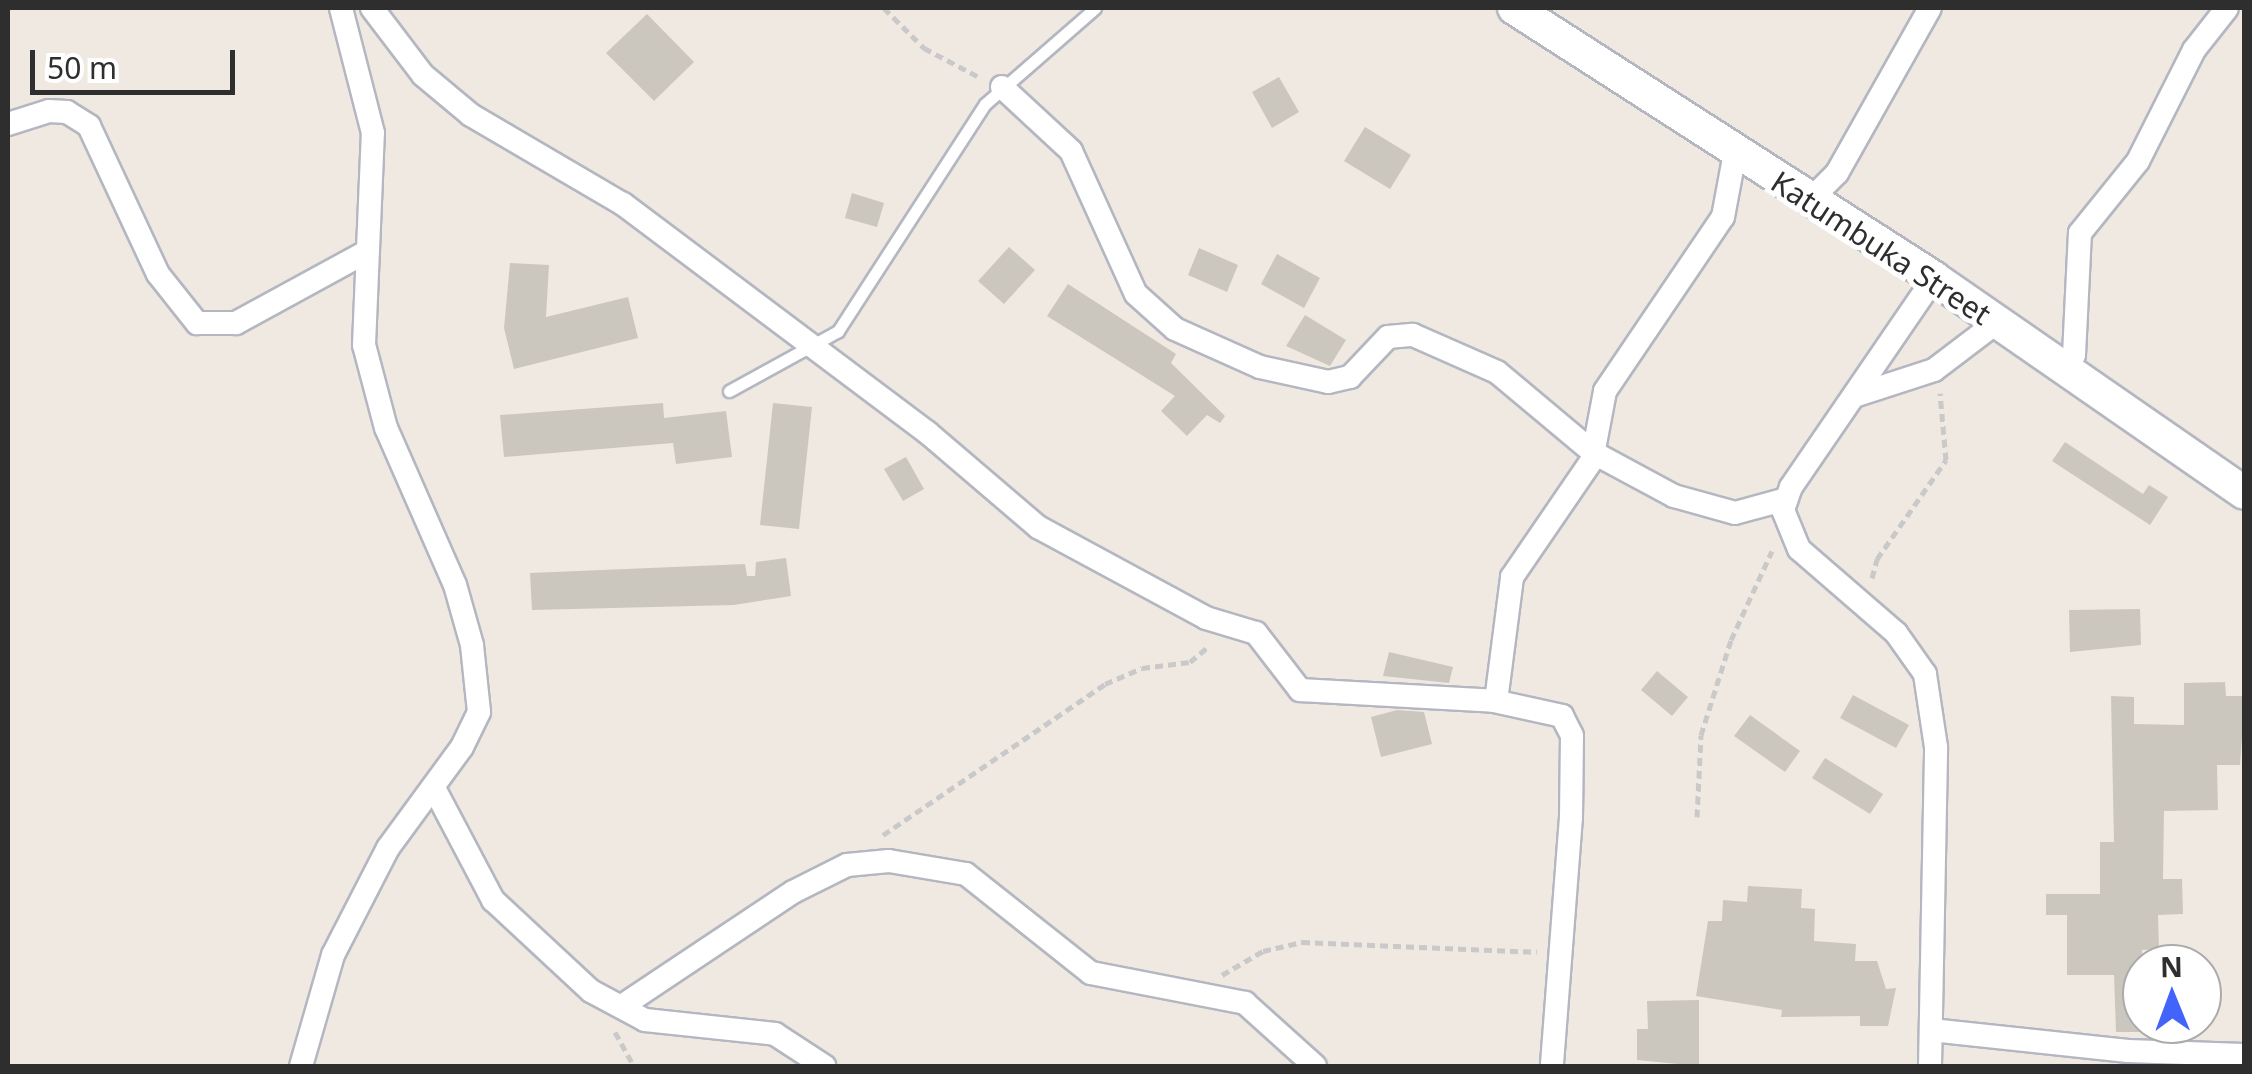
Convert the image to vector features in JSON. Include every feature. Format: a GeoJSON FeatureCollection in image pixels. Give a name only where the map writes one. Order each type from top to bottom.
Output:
{"type":"FeatureCollection","features":[{"type":"Feature","properties":{"kind":"main road","name":"Katumbuka Street"},"geometry":{"type":"LineString","coordinates":[[1514,8],[1808,202],[1934,278],[2244,493]]}},
{"type":"Feature","properties":{"kind":"street"},"geometry":{"type":"LineString","coordinates":[[301,1066],[334,956],[388,848],[434,788],[477,718],[476,674],[446,558],[372,381],[362,299],[373,133],[341,8]]}},
{"type":"Feature","properties":{"kind":"street"},"geometry":{"type":"LineString","coordinates":[[372,8],[436,89],[497,132],[623,204],[928,433],[1038,527],[1226,623],[1256,633],[1307,694],[1496,701],[1554,710],[1571,730],[1563,956],[1552,1066]]}},
{"type":"Feature","properties":{"kind":"street"},"geometry":{"type":"LineString","coordinates":[[1808,202],[1837,172],[1930,8]]}},
{"type":"Feature","properties":{"kind":"street"},"geometry":{"type":"LineString","coordinates":[[2065,370],[2074,355],[2080,234],[2138,161],[2194,50],[2227,8]]}},
{"type":"Feature","properties":{"kind":"street"},"geometry":{"type":"LineString","coordinates":[[1002,88],[1071,150],[1136,294],[1174,329],[1260,367],[1328,382],[1350,377],[1388,336],[1413,335],[1498,372],[1594,454],[1709,509],[1742,513],[1784,510]]}},
{"type":"Feature","properties":{"kind":"street"},"geometry":{"type":"LineString","coordinates":[[8,124],[50,111],[67,112],[89,126],[158,274],[197,324],[236,323],[368,251]]}},
{"type":"Feature","properties":{"kind":"street"},"geometry":{"type":"LineString","coordinates":[[1496,701],[1512,577],[1594,454],[1605,391],[1713,235],[1730,196],[1735,153]]}},
{"type":"Feature","properties":{"kind":"street"},"geometry":{"type":"LineString","coordinates":[[1784,510],[1934,278]]}},
{"type":"Feature","properties":{"kind":"street"},"geometry":{"type":"LineString","coordinates":[[1857,396],[1934,370],[1996,322]]}},
{"type":"Feature","properties":{"kind":"street"},"geometry":{"type":"LineString","coordinates":[[1784,510],[1799,549],[1878,616],[1918,661],[1934,732],[1930,1066]]}},
{"type":"Feature","properties":{"kind":"street"},"geometry":{"type":"LineString","coordinates":[[434,788],[493,900],[574,978],[608,1002],[626,1004],[732,930],[848,865],[889,861],[966,874],[1091,972],[1133,986],[1206,991],[1256,1011],[1315,1066]]}},
{"type":"Feature","properties":{"kind":"street"},"geometry":{"type":"LineString","coordinates":[[626,1004],[628,1012],[668,1025],[776,1034],[824,1066]]}},
{"type":"Feature","properties":{"kind":"street"},"geometry":{"type":"LineString","coordinates":[[1931,1030],[2128,1051],[2244,1055]]}},
{"type":"Feature","properties":{"kind":"lane"},"geometry":{"type":"LineString","coordinates":[[729,391],[814,348],[858,307],[970,123],[1002,88],[1095,8]]}},
{"type":"Feature","properties":{"kind":"path"},"geometry":{"type":"LineString","coordinates":[[884,8],[924,48],[1002,88]]}},
{"type":"Feature","properties":{"kind":"path"},"geometry":{"type":"LineString","coordinates":[[1878,616],[1873,566],[1948,453],[1934,370]]}},
{"type":"Feature","properties":{"kind":"path"},"geometry":{"type":"LineString","coordinates":[[1697,816],[1701,736],[1732,640],[1784,510]]}},
{"type":"Feature","properties":{"kind":"path"},"geometry":{"type":"LineString","coordinates":[[848,865],[862,847],[1088,694],[1128,672],[1190,662],[1226,623]]}},
{"type":"Feature","properties":{"kind":"path"},"geometry":{"type":"LineString","coordinates":[[1206,991],[1249,958],[1290,943],[1563,956]]}},
{"type":"Feature","properties":{"kind":"building"},"geometry":{"type":"Polygon","coordinates":[[[647,14],[694,62],[654,101],[606,53],[647,14]]]}},
{"type":"Feature","properties":{"kind":"building"},"geometry":{"type":"Polygon","coordinates":[[[1279,77],[1299,112],[1272,128],[1252,92],[1279,77]]]}},
{"type":"Feature","properties":{"kind":"building"},"geometry":{"type":"Polygon","coordinates":[[[1365,127],[1411,155],[1390,189],[1344,161],[1365,127]]]}},
{"type":"Feature","properties":{"kind":"building"},"geometry":{"type":"Polygon","coordinates":[[[852,193],[884,203],[877,227],[845,218],[852,193]]]}},
{"type":"Feature","properties":{"kind":"building"},"geometry":{"type":"Polygon","coordinates":[[[1009,247],[1035,270],[1004,304],[978,281],[1009,247]]]}},
{"type":"Feature","properties":{"kind":"building"},"geometry":{"type":"Polygon","coordinates":[[[1199,248],[1238,265],[1227,292],[1188,275],[1199,248]]]}},
{"type":"Feature","properties":{"kind":"building"},"geometry":{"type":"Polygon","coordinates":[[[1277,254],[1320,278],[1304,308],[1261,284],[1277,254]]]}},
{"type":"Feature","properties":{"kind":"building"},"geometry":{"type":"Polygon","coordinates":[[[510,263],[549,265],[546,317],[628,297],[638,338],[514,369],[504,328],[510,263]]]}},
{"type":"Feature","properties":{"kind":"building"},"geometry":{"type":"Polygon","coordinates":[[[1068,284],[1176,354],[1171,363],[1225,416],[1220,423],[1207,415],[1187,436],[1161,411],[1175,396],[1047,316],[1068,284]]]}},
{"type":"Feature","properties":{"kind":"building"},"geometry":{"type":"Polygon","coordinates":[[[1305,315],[1346,340],[1330,366],[1286,346],[1305,315]]]}},
{"type":"Feature","properties":{"kind":"building"},"geometry":{"type":"Polygon","coordinates":[[[663,403],[664,418],[726,411],[732,457],[676,464],[673,443],[504,457],[500,415],[663,403]]]}},
{"type":"Feature","properties":{"kind":"building"},"geometry":{"type":"Polygon","coordinates":[[[773,403],[812,407],[799,529],[760,525],[773,403]]]}},
{"type":"Feature","properties":{"kind":"building"},"geometry":{"type":"Polygon","coordinates":[[[2065,442],[2143,494],[2149,485],[2168,497],[2150,525],[2052,461],[2065,442]]]}},
{"type":"Feature","properties":{"kind":"building"},"geometry":{"type":"Polygon","coordinates":[[[906,457],[924,489],[903,501],[884,469],[906,457]]]}},
{"type":"Feature","properties":{"kind":"building"},"geometry":{"type":"Polygon","coordinates":[[[786,558],[791,596],[734,605],[532,610],[530,573],[745,564],[747,576],[755,576],[756,562],[786,558]]]}},
{"type":"Feature","properties":{"kind":"building"},"geometry":{"type":"Polygon","coordinates":[[[2140,609],[2141,645],[2070,652],[2069,610],[2140,609]]]}},
{"type":"Feature","properties":{"kind":"building"},"geometry":{"type":"Polygon","coordinates":[[[1389,652],[1453,667],[1449,683],[1383,676],[1389,652]]]}},
{"type":"Feature","properties":{"kind":"building"},"geometry":{"type":"Polygon","coordinates":[[[1657,671],[1688,697],[1672,716],[1641,690],[1657,671]]]}},
{"type":"Feature","properties":{"kind":"building"},"geometry":{"type":"Polygon","coordinates":[[[2225,682],[2226,696],[2242,696],[2240,765],[2217,765],[2218,810],[2164,811],[2163,879],[2182,879],[2183,914],[2158,915],[2159,944],[2122,944],[2122,1032],[2116,1032],[2114,975],[2067,975],[2067,915],[2046,915],[2046,894],[2100,894],[2100,842],[2114,842],[2111,696],[2134,697],[2134,724],[2184,725],[2184,683],[2225,682]]]}},
{"type":"Feature","properties":{"kind":"building"},"geometry":{"type":"Polygon","coordinates":[[[1853,695],[1909,725],[1896,748],[1840,718],[1853,695]]]}},
{"type":"Feature","properties":{"kind":"building"},"geometry":{"type":"Polygon","coordinates":[[[1397,710],[1424,712],[1432,744],[1381,757],[1371,717],[1397,710]]]}},
{"type":"Feature","properties":{"kind":"building"},"geometry":{"type":"Polygon","coordinates":[[[1750,715],[1800,751],[1785,772],[1734,736],[1750,715]]]}},
{"type":"Feature","properties":{"kind":"building"},"geometry":{"type":"Polygon","coordinates":[[[1825,758],[1883,794],[1870,814],[1812,778],[1825,758]]]}},
{"type":"Feature","properties":{"kind":"building"},"geometry":{"type":"Polygon","coordinates":[[[1748,886],[1802,889],[1801,908],[1815,909],[1814,941],[1856,944],[1855,961],[1877,961],[1886,989],[1896,988],[1888,1026],[1860,1026],[1860,1016],[1781,1017],[1782,1010],[1696,996],[1708,921],[1722,921],[1723,900],[1747,902],[1748,886]]]}},
{"type":"Feature","properties":{"kind":"building"},"geometry":{"type":"Polygon","coordinates":[[[1699,1000],[1699,1066],[1637,1060],[1637,1029],[1648,1029],[1647,1001],[1699,1000]]]}}]}
